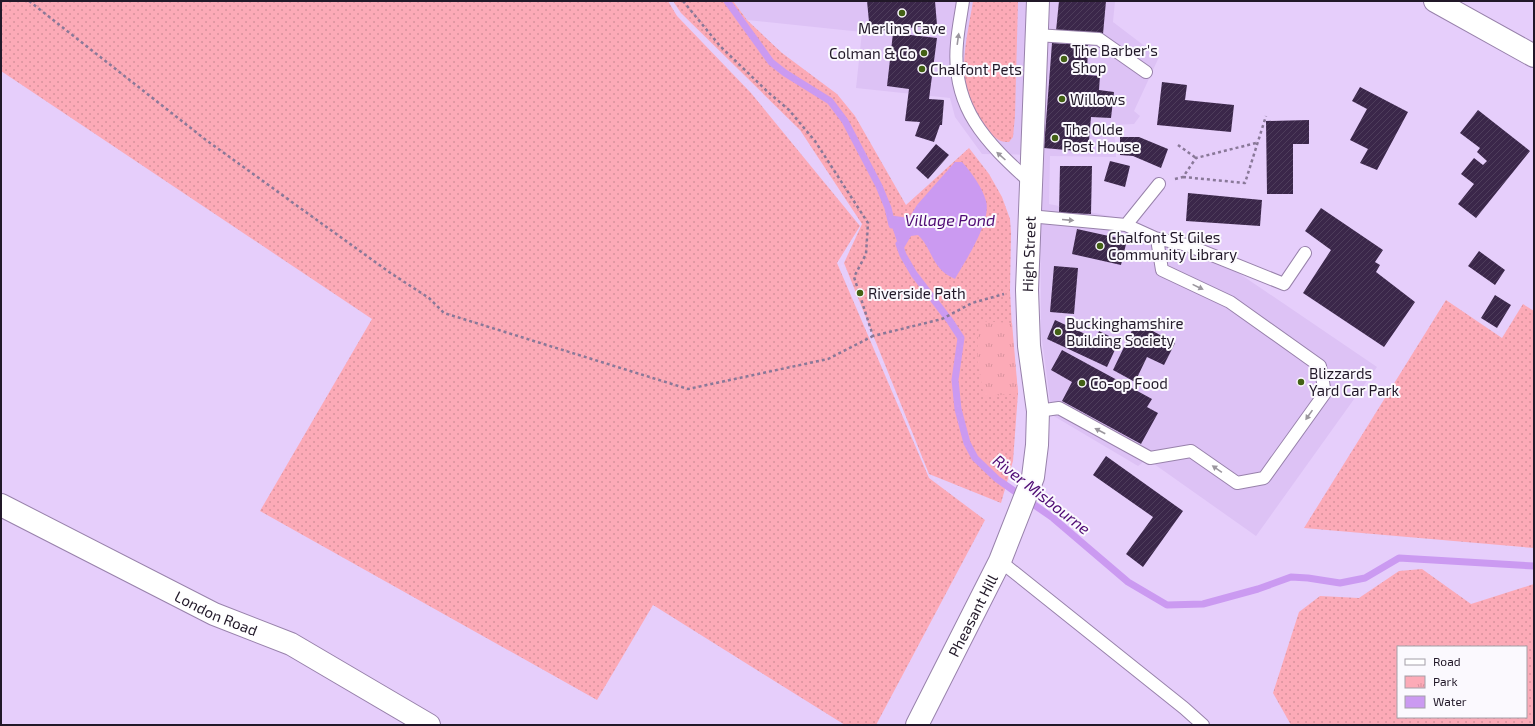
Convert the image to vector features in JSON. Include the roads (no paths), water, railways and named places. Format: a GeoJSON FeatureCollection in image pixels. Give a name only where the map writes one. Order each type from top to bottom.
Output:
{"type":"FeatureCollection","features":[{"type":"Feature","properties":{"kind":"main road","name":"High Street"},"geometry":{"type":"LineString","coordinates":[[1023,504],[1033,478],[1037,445],[1038,411],[1029,346],[1027,290],[1038,1]]}},
{"type":"Feature","properties":{"kind":"main road"},"geometry":{"type":"LineString","coordinates":[[1435,1],[1534,56]]}},
{"type":"Feature","properties":{"kind":"main road","name":"Pheasant Hill"},"geometry":{"type":"LineString","coordinates":[[918,725],[1000,561],[1023,504]]}},
{"type":"Feature","properties":{"kind":"main road","name":"London Road"},"geometry":{"type":"LineString","coordinates":[[1,505],[214,614],[291,644],[429,725]]}},
{"type":"Feature","properties":{"kind":"lane"},"geometry":{"type":"LineString","coordinates":[[964,1],[957,44],[957,77],[962,96],[970,114],[987,140],[1030,182]]}},
{"type":"Feature","properties":{"kind":"lane"},"geometry":{"type":"LineString","coordinates":[[1036,35],[1099,39],[1146,72]]}},
{"type":"Feature","properties":{"kind":"lane"},"geometry":{"type":"LineString","coordinates":[[1126,225],[1159,184]]}},
{"type":"Feature","properties":{"kind":"lane"},"geometry":{"type":"LineString","coordinates":[[1029,216],[1126,225],[1155,238],[1187,244],[1284,284],[1305,253]]}},
{"type":"Feature","properties":{"kind":"lane"},"geometry":{"type":"LineString","coordinates":[[1038,411],[1059,408],[1150,458],[1191,451],[1237,483],[1264,478],[1325,393],[1320,366],[1230,302],[1162,270],[1157,239],[1155,238]]}},
{"type":"Feature","properties":{"kind":"lane"},"geometry":{"type":"LineString","coordinates":[[1000,561],[1184,708],[1203,725]]}},
{"type":"Feature","properties":{"kind":"water","name":"Village Pond"},"geometry":{"type":"Polygon","coordinates":[[[955,162],[962,162],[976,180],[986,201],[987,209],[981,230],[971,252],[955,279],[941,270],[927,246],[918,235],[911,236],[901,253],[888,215],[909,218],[917,205],[955,162]]]}},
{"type":"Feature","properties":{"kind":"waterway","name":"River Misbourne"},"geometry":{"type":"LineString","coordinates":[[727,1],[771,62],[785,73],[830,101],[845,121],[879,186],[888,208],[892,225]]}},
{"type":"Feature","properties":{"kind":"waterway","name":"River Misbourne"},"geometry":{"type":"LineString","coordinates":[[899,244],[903,255],[914,274],[961,338],[955,380],[958,409],[967,443],[975,458],[997,479],[1053,518],[1128,582],[1167,605],[1203,604],[1258,589],[1291,577],[1340,583],[1365,578],[1399,558],[1534,566]]}},
{"type":"Feature","properties":{"kind":"place","name":"Merlins Cave"},"geometry":{"type":"Point","coordinates":[902,13]}},
{"type":"Feature","properties":{"kind":"place","name":"Colman & Co"},"geometry":{"type":"Point","coordinates":[924,53]}},
{"type":"Feature","properties":{"kind":"place","name":"The Barber's Shop"},"geometry":{"type":"Point","coordinates":[1064,59]}},
{"type":"Feature","properties":{"kind":"place","name":"Chalfont Pets"},"geometry":{"type":"Point","coordinates":[922,69]}},
{"type":"Feature","properties":{"kind":"place","name":"Willows"},"geometry":{"type":"Point","coordinates":[1062,99]}},
{"type":"Feature","properties":{"kind":"place","name":"The Olde Post House"},"geometry":{"type":"Point","coordinates":[1055,138]}},
{"type":"Feature","properties":{"kind":"place","name":"Chalfont St Giles Community Library"},"geometry":{"type":"Point","coordinates":[1100,246]}},
{"type":"Feature","properties":{"kind":"place","name":"Riverside Path"},"geometry":{"type":"Point","coordinates":[860,293]}},
{"type":"Feature","properties":{"kind":"place","name":"Buckinghamshire Building Society"},"geometry":{"type":"Point","coordinates":[1058,332]}},
{"type":"Feature","properties":{"kind":"place","name":"Blizzards Yard Car Park"},"geometry":{"type":"Point","coordinates":[1301,382]}},
{"type":"Feature","properties":{"kind":"place","name":"Co-op Food"},"geometry":{"type":"Point","coordinates":[1082,383]}}]}
